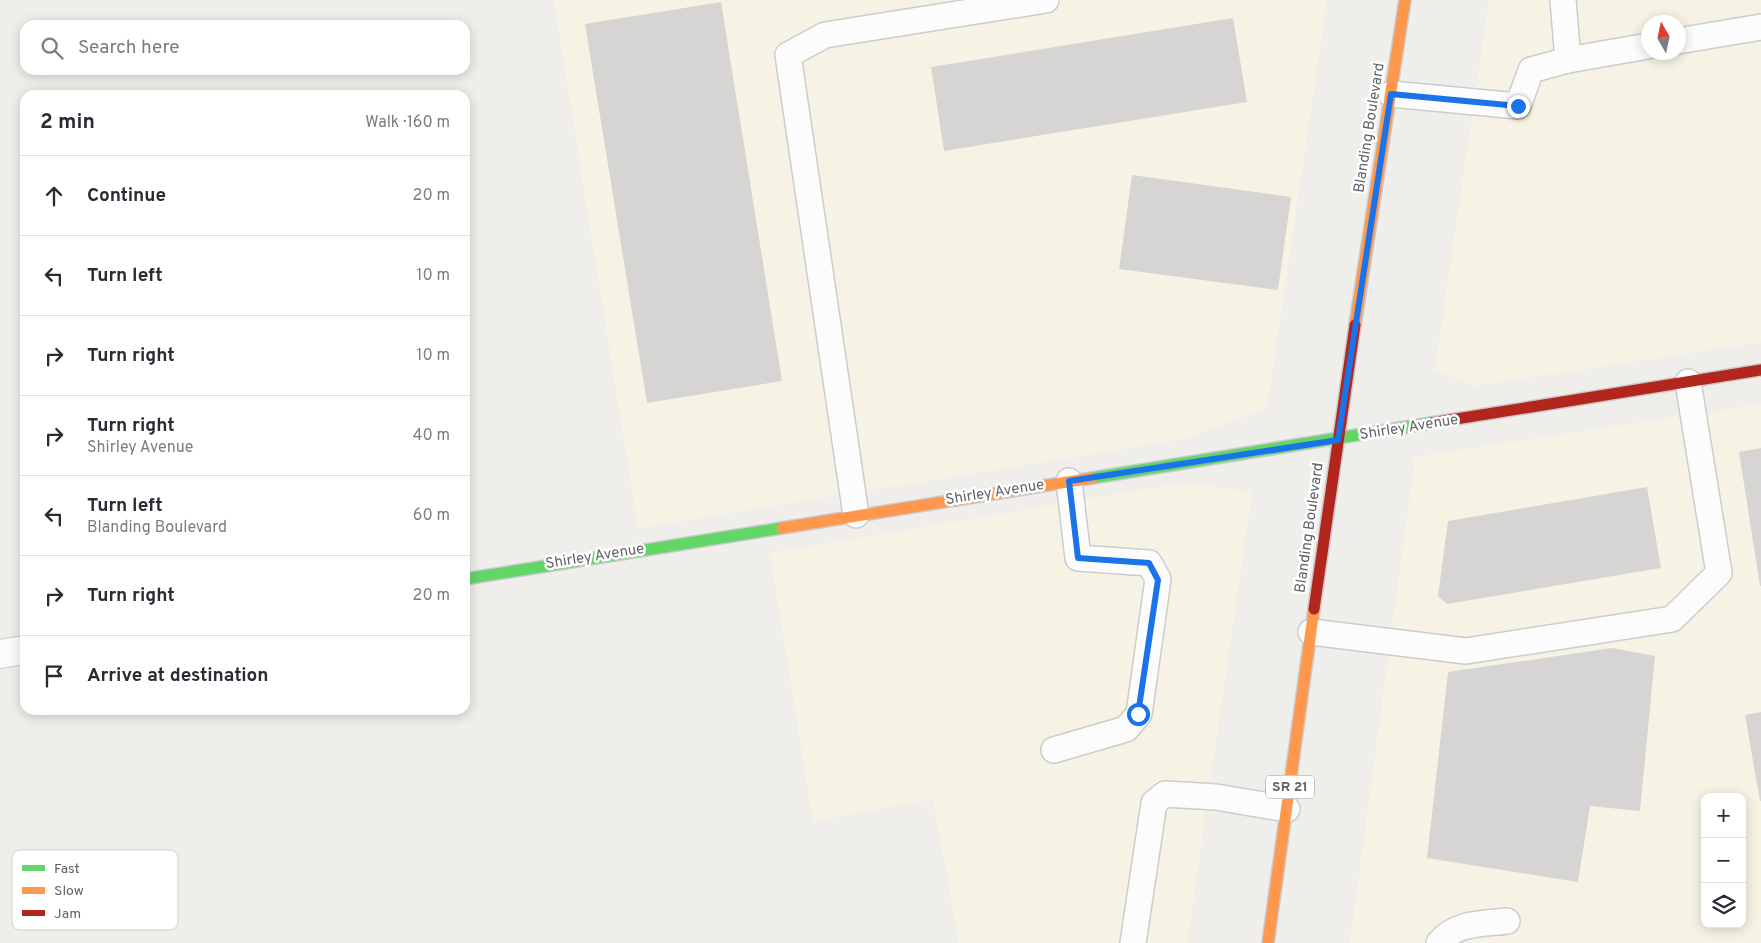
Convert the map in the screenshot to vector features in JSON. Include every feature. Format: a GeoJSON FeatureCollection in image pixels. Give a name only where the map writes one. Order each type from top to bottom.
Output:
{"type":"FeatureCollection","features":[{"type":"Feature","properties":{"kind":"street","name":"Blanding Boulevard"},"geometry":{"type":"LineString","coordinates":[[1268,943],[1338,440],[1405,0]]}},
{"type":"Feature","properties":{"kind":"street","name":"Shirley Avenue"},"geometry":{"type":"LineString","coordinates":[[470,577],[1338,440],[1761,370]]}},
{"type":"Feature","properties":{"kind":"street"},"geometry":{"type":"LineString","coordinates":[[0,654],[20,651]]}},
{"type":"Feature","properties":{"kind":"lane"},"geometry":{"type":"LineString","coordinates":[[856,515],[788,55],[825,35],[1046,0]]}},
{"type":"Feature","properties":{"kind":"lane"},"geometry":{"type":"LineString","coordinates":[[1563,0],[1568,60]]}},
{"type":"Feature","properties":{"kind":"lane"},"geometry":{"type":"LineString","coordinates":[[1686,40],[1761,27]]}},
{"type":"Feature","properties":{"kind":"lane"},"geometry":{"type":"LineString","coordinates":[[1391,94],[1518,106],[1531,70],[1568,60],[1641,47]]}},
{"type":"Feature","properties":{"kind":"lane"},"geometry":{"type":"LineString","coordinates":[[1311,632],[1466,651],[1672,619],[1719,573],[1688,382]]}},
{"type":"Feature","properties":{"kind":"lane"},"geometry":{"type":"LineString","coordinates":[[1054,750],[1126,729],[1138,714],[1158,580],[1149,563],[1078,558],[1069,481]]}},
{"type":"Feature","properties":{"kind":"lane"},"geometry":{"type":"LineString","coordinates":[[1133,943],[1154,803],[1165,794],[1216,797],[1287,810]]}},
{"type":"Feature","properties":{"kind":"lane"},"geometry":{"type":"LineString","coordinates":[[1440,943],[1446,934],[1461,926],[1507,921]]}},
{"type":"Feature","properties":{"kind":"shaded area"},"geometry":{"type":"Polygon","coordinates":[[[554,0],[1327,0],[1267,408],[1183,439],[638,528],[554,0]]]}},
{"type":"Feature","properties":{"kind":"shaded area"},"geometry":{"type":"Polygon","coordinates":[[[1489,0],[1761,0],[1761,342],[1473,386],[1435,370],[1489,0]]]}},
{"type":"Feature","properties":{"kind":"shaded area"},"geometry":{"type":"Polygon","coordinates":[[[1761,404],[1761,943],[1350,943],[1415,457],[1761,404]]]}},
{"type":"Feature","properties":{"kind":"shaded area"},"geometry":{"type":"Polygon","coordinates":[[[1184,483],[1252,492],[1187,943],[959,943],[933,799],[813,821],[770,553],[1184,483]]]}},
{"type":"Feature","properties":{"kind":"building"},"geometry":{"type":"Polygon","coordinates":[[[721,2],[782,381],[647,403],[585,24],[721,2]]]}},
{"type":"Feature","properties":{"kind":"building"},"geometry":{"type":"Polygon","coordinates":[[[1233,18],[1247,102],[944,151],[931,67],[1233,18]]]}},
{"type":"Feature","properties":{"kind":"building"},"geometry":{"type":"Polygon","coordinates":[[[1132,175],[1291,197],[1278,290],[1119,269],[1132,175]]]}},
{"type":"Feature","properties":{"kind":"building"},"geometry":{"type":"Polygon","coordinates":[[[1761,448],[1761,586],[1760,586],[1739,452],[1761,448]]]}},
{"type":"Feature","properties":{"kind":"building"},"geometry":{"type":"Polygon","coordinates":[[[1647,487],[1661,568],[1447,604],[1438,596],[1448,521],[1647,487]]]}},
{"type":"Feature","properties":{"kind":"building"},"geometry":{"type":"Polygon","coordinates":[[[1612,648],[1655,656],[1640,811],[1590,806],[1578,882],[1427,858],[1448,672],[1612,648]]]}},
{"type":"Feature","properties":{"kind":"building"},"geometry":{"type":"Polygon","coordinates":[[[1761,712],[1761,801],[1760,801],[1745,715],[1761,712]]]}},
{"type":"Feature","properties":{"kind":"traffic: fast"},"geometry":{"type":"LineString","coordinates":[[1092,478],[1431,423]]}},
{"type":"Feature","properties":{"kind":"traffic: fast"},"geometry":{"type":"LineString","coordinates":[[470,578],[782,528]]}},
{"type":"Feature","properties":{"kind":"traffic: slow"},"geometry":{"type":"LineString","coordinates":[[1355,325],[1405,0]]}},
{"type":"Feature","properties":{"kind":"traffic: slow"},"geometry":{"type":"LineString","coordinates":[[782,528],[1092,478]]}},
{"type":"Feature","properties":{"kind":"traffic: slow"},"geometry":{"type":"LineString","coordinates":[[1268,943],[1314,609]]}},
{"type":"Feature","properties":{"kind":"traffic: jam"},"geometry":{"type":"LineString","coordinates":[[1314,609],[1355,325]]}},
{"type":"Feature","properties":{"kind":"traffic: jam"},"geometry":{"type":"LineString","coordinates":[[1431,423],[1761,370]]}},
{"type":"Feature","properties":{"kind":"route"},"geometry":{"type":"LineString","coordinates":[[1138,714],[1158,580],[1149,563],[1078,558],[1069,481],[1338,440],[1391,94],[1518,106]]}}]}
